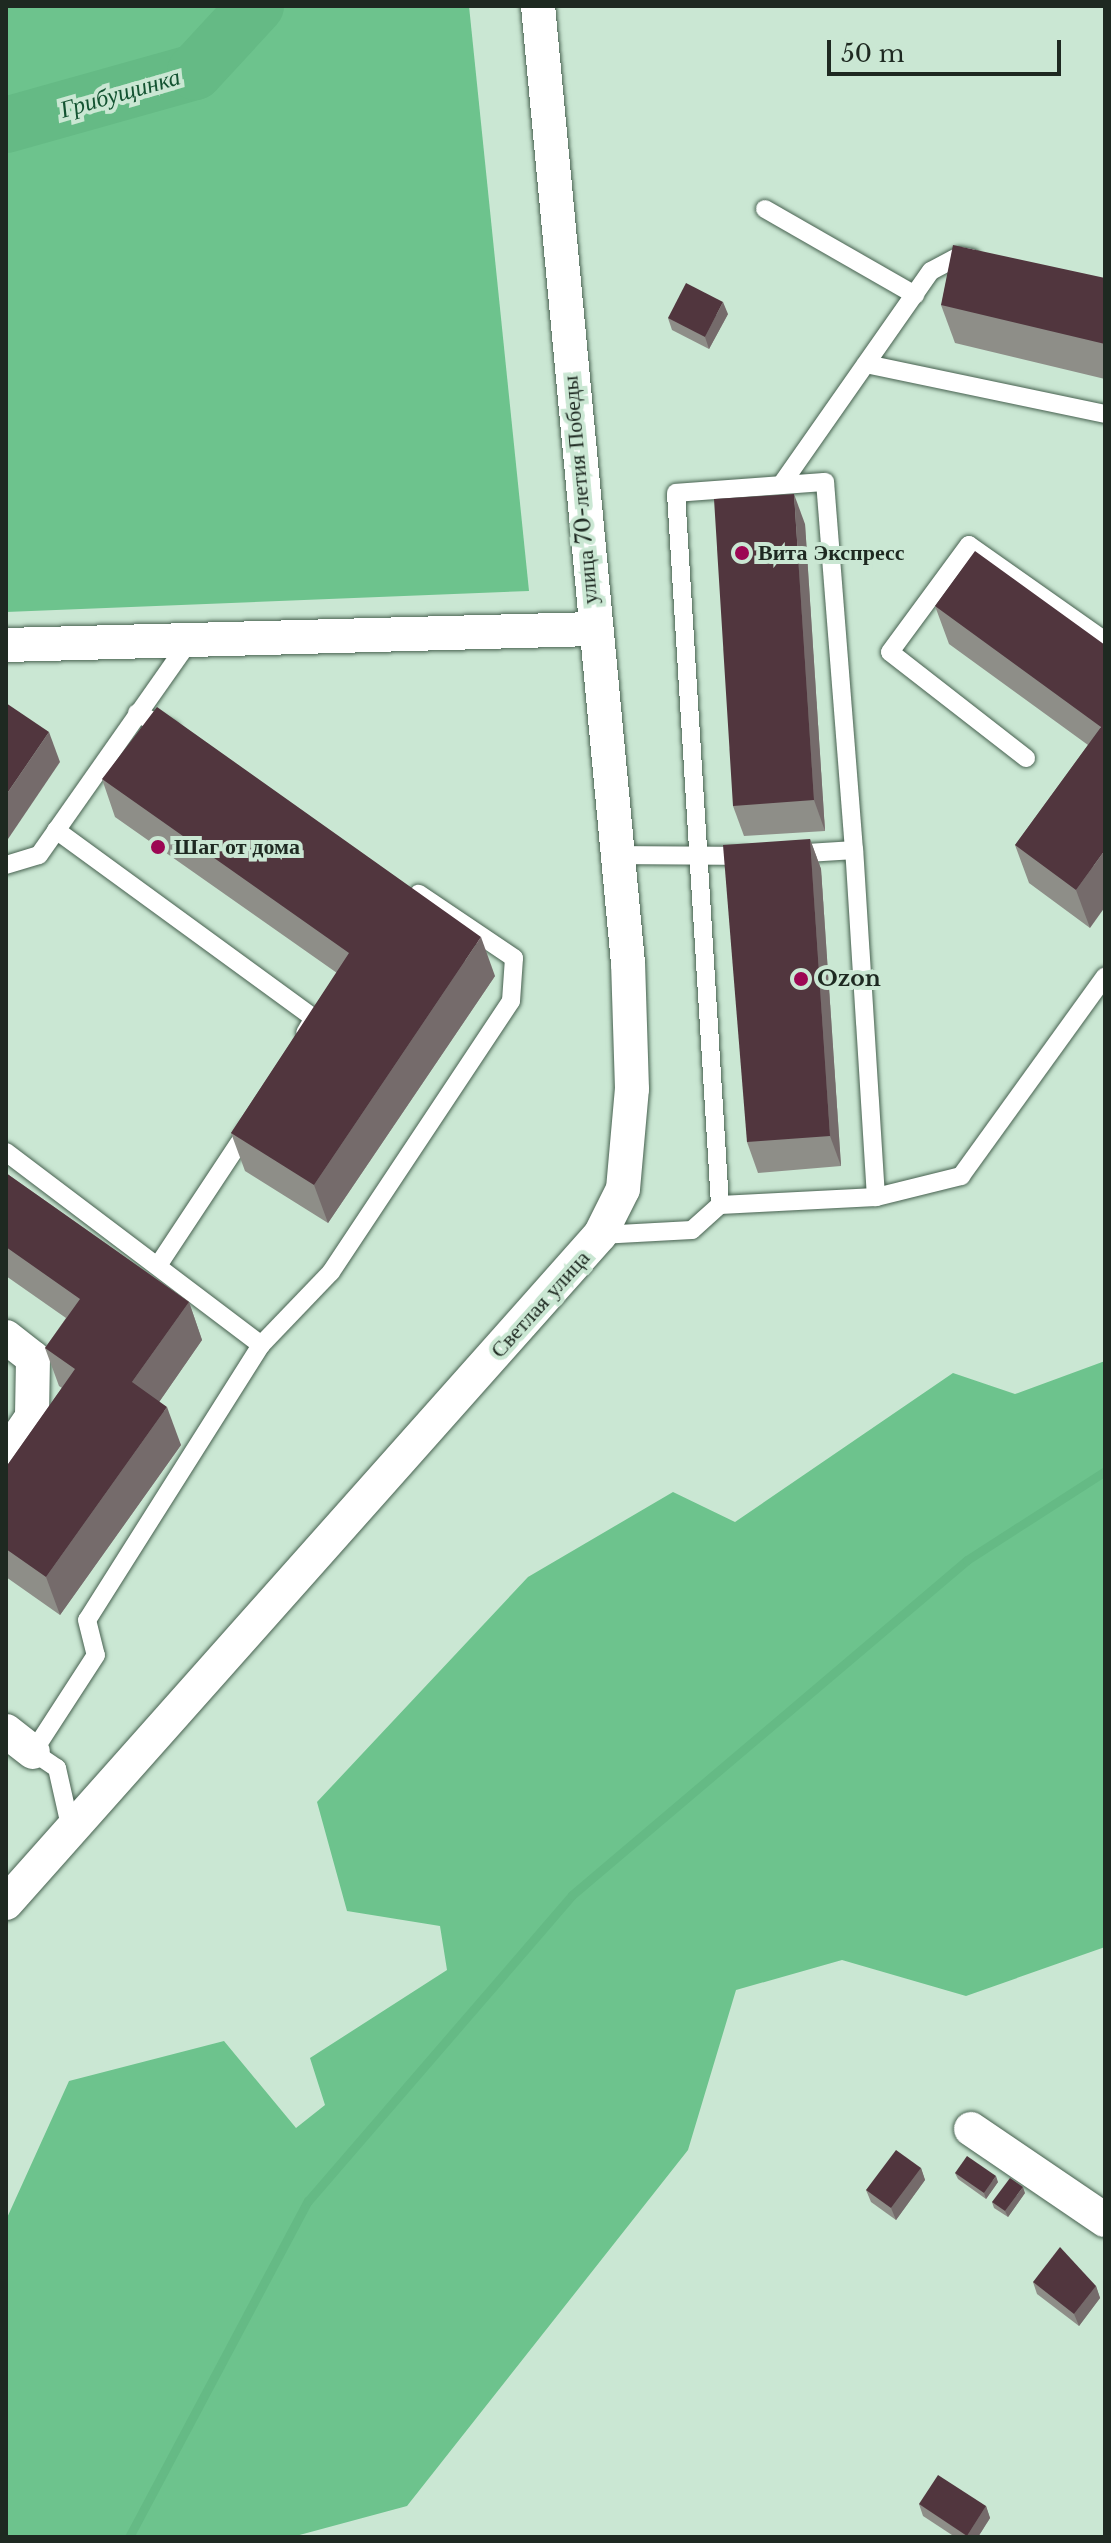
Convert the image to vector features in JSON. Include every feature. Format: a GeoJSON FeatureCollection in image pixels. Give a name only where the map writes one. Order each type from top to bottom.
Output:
{"type":"FeatureCollection","features":[{"type":"Feature","properties":{"kind":"street","name":"улица 70-летия Победы"},"geometry":{"type":"LineString","coordinates":[[6,645],[188,643],[593,629],[538,6]]}},
{"type":"Feature","properties":{"kind":"street","name":"Светлая улица"},"geometry":{"type":"LineString","coordinates":[[6,1903],[600,1235],[623,1189],[632,1089],[618,855],[593,629]]}},
{"type":"Feature","properties":{"kind":"street"},"geometry":{"type":"LineString","coordinates":[[6,1337],[33,1358],[32,1417],[6,1455]]}},
{"type":"Feature","properties":{"kind":"street"},"geometry":{"type":"LineString","coordinates":[[6,1731],[33,1752]]}},
{"type":"Feature","properties":{"kind":"street"},"geometry":{"type":"LineString","coordinates":[[971,2129],[1105,2220]]}},
{"type":"Feature","properties":{"kind":"lane"},"geometry":{"type":"LineString","coordinates":[[765,209],[915,295]]}},
{"type":"Feature","properties":{"kind":"lane"},"geometry":{"type":"LineString","coordinates":[[781,485],[931,271],[959,256],[988,261]]}},
{"type":"Feature","properties":{"kind":"lane"},"geometry":{"type":"LineString","coordinates":[[866,364],[1105,414]]}},
{"type":"Feature","properties":{"kind":"lane"},"geometry":{"type":"LineString","coordinates":[[720,1205],[676,493],[825,482],[854,850],[876,1197]]}},
{"type":"Feature","properties":{"kind":"lane"},"geometry":{"type":"LineString","coordinates":[[1026,758],[890,652],[969,545],[1105,641]]}},
{"type":"Feature","properties":{"kind":"lane"},"geometry":{"type":"LineString","coordinates":[[6,865],[39,855],[188,643]]}},
{"type":"Feature","properties":{"kind":"lane"},"geometry":{"type":"LineString","coordinates":[[137,713],[184,737]]}},
{"type":"Feature","properties":{"kind":"lane"},"geometry":{"type":"LineString","coordinates":[[56,830],[314,1018],[290,1059]]}},
{"type":"Feature","properties":{"kind":"lane"},"geometry":{"type":"LineString","coordinates":[[618,855],[700,859],[854,850]]}},
{"type":"Feature","properties":{"kind":"lane"},"geometry":{"type":"LineString","coordinates":[[72,1831],[57,1768],[33,1752],[96,1655],[87,1620],[261,1345],[331,1272],[511,1001],[514,958],[395,879]]}},
{"type":"Feature","properties":{"kind":"lane"},"geometry":{"type":"LineString","coordinates":[[600,1235],[692,1230],[720,1205],[876,1197],[961,1176],[1105,976]]}},
{"type":"Feature","properties":{"kind":"lane"},"geometry":{"type":"LineString","coordinates":[[159,1264],[258,1113]]}},
{"type":"Feature","properties":{"kind":"lane"},"geometry":{"type":"LineString","coordinates":[[6,1152],[159,1264],[261,1345]]}},
{"type":"Feature","properties":{"kind":"green space"},"geometry":{"type":"Polygon","coordinates":[[[6,6],[469,6],[529,591],[6,612],[6,6]]]}},
{"type":"Feature","properties":{"kind":"green space"},"geometry":{"type":"Polygon","coordinates":[[[1105,1361],[1105,1947],[966,1996],[842,1960],[736,1990],[688,2150],[407,2506],[292,2537],[6,2537],[6,2220],[69,2081],[224,2041],[296,2128],[325,2105],[310,2058],[447,1970],[440,1926],[347,1911],[317,1802],[528,1577],[673,1492],[735,1522],[953,1373],[1015,1394],[1105,1361]]]}},
{"type":"Feature","properties":{"kind":"building"},"geometry":{"type":"Polygon","coordinates":[[[953,245],[1105,278],[1105,344],[941,305],[953,245]]]}},
{"type":"Feature","properties":{"kind":"building"},"geometry":{"type":"Polygon","coordinates":[[[686,283],[723,302],[705,337],[668,318],[686,283]]]}},
{"type":"Feature","properties":{"kind":"building"},"geometry":{"type":"Polygon","coordinates":[[[794,494],[814,800],[733,806],[714,499],[794,494]]]}},
{"type":"Feature","properties":{"kind":"building"},"geometry":{"type":"Polygon","coordinates":[[[975,551],[1105,645],[1105,850],[1076,890],[1015,845],[1101,727],[935,606],[975,551]]]}},
{"type":"Feature","properties":{"kind":"building"},"geometry":{"type":"Polygon","coordinates":[[[6,703],[49,732],[6,795],[6,703]]]}},
{"type":"Feature","properties":{"kind":"building"},"geometry":{"type":"Polygon","coordinates":[[[157,707],[481,937],[314,1185],[231,1133],[349,953],[102,779],[157,707]]]}},
{"type":"Feature","properties":{"kind":"building"},"geometry":{"type":"Polygon","coordinates":[[[810,839],[830,1136],[747,1142],[723,845],[810,839]]]}},
{"type":"Feature","properties":{"kind":"building"},"geometry":{"type":"Polygon","coordinates":[[[6,1173],[189,1302],[132,1382],[167,1407],[46,1577],[6,1549],[6,1467],[75,1369],[45,1348],[80,1299],[6,1247],[6,1173]]]}},
{"type":"Feature","properties":{"kind":"building"},"geometry":{"type":"Polygon","coordinates":[[[896,2150],[921,2168],[891,2208],[866,2190],[896,2150]]]}},
{"type":"Feature","properties":{"kind":"building"},"geometry":{"type":"Polygon","coordinates":[[[967,2156],[996,2176],[984,2193],[955,2173],[967,2156]]]}},
{"type":"Feature","properties":{"kind":"building"},"geometry":{"type":"Polygon","coordinates":[[[1010,2178],[1023,2187],[1005,2211],[992,2202],[1010,2178]]]}},
{"type":"Feature","properties":{"kind":"building"},"geometry":{"type":"Polygon","coordinates":[[[1060,2247],[1096,2286],[1074,2314],[1033,2282],[1060,2247]]]}},
{"type":"Feature","properties":{"kind":"building"},"geometry":{"type":"Polygon","coordinates":[[[938,2475],[986,2506],[967,2536],[919,2504],[938,2475]]]}},
{"type":"Feature","properties":{"kind":"waterway","name":"Грибущинка"},"geometry":{"type":"LineString","coordinates":[[6,125],[195,72],[256,6]]}},
{"type":"Feature","properties":{"kind":"waterway"},"geometry":{"type":"LineString","coordinates":[[129,2537],[308,2201],[572,1895],[967,1560],[1105,1471]]}},
{"type":"Feature","properties":{"kind":"place","name":"Вита Экспресс"},"geometry":{"type":"Point","coordinates":[742,553]}},
{"type":"Feature","properties":{"kind":"place","name":"Шаг от дома"},"geometry":{"type":"Point","coordinates":[158,847]}},
{"type":"Feature","properties":{"kind":"place","name":"Ozon"},"geometry":{"type":"Point","coordinates":[801,979]}}]}
